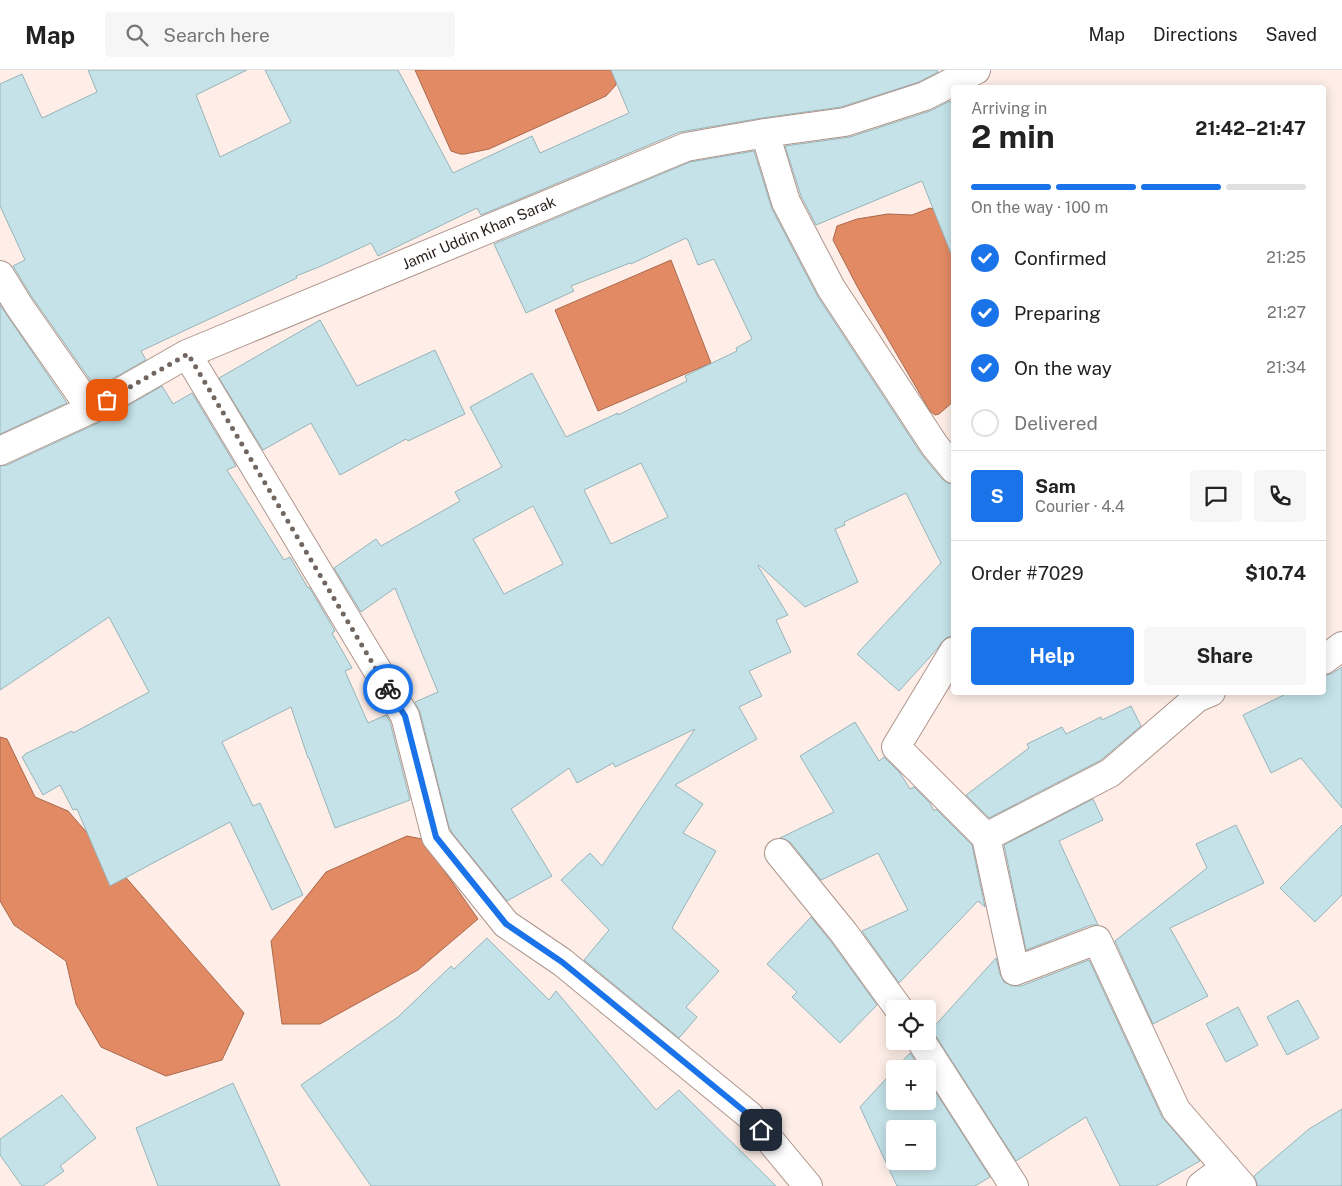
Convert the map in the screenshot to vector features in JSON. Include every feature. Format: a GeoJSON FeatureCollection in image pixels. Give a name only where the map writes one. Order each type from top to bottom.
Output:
{"type":"FeatureCollection","features":[{"type":"Feature","properties":{"kind":"street","name":"Jamir Uddin Khan Sarak"},"geometry":{"type":"LineString","coordinates":[[0,452],[91,408],[188,354],[686,147],[844,122],[925,96],[976,70]]}},
{"type":"Feature","properties":{"kind":"street"},"geometry":{"type":"LineString","coordinates":[[765,133],[786,202],[831,288],[935,446],[951,465]]}},
{"type":"Feature","properties":{"kind":"street"},"geometry":{"type":"LineString","coordinates":[[0,275],[18,306],[91,408]]}},
{"type":"Feature","properties":{"kind":"street"},"geometry":{"type":"LineString","coordinates":[[188,354],[405,716],[436,837],[506,924],[562,962],[749,1115],[808,1186]]}},
{"type":"Feature","properties":{"kind":"street"},"geometry":{"type":"LineString","coordinates":[[1326,658],[1342,646]]}},
{"type":"Feature","properties":{"kind":"street"},"geometry":{"type":"LineString","coordinates":[[951,657],[896,747],[986,837],[1014,971],[1097,940],[1176,1110],[1234,1177],[1201,1186]]}},
{"type":"Feature","properties":{"kind":"street"},"geometry":{"type":"LineString","coordinates":[[986,837],[1110,774],[1197,698],[1204,695]]}},
{"type":"Feature","properties":{"kind":"street"},"geometry":{"type":"LineString","coordinates":[[780,853],[844,933],[892,1000]]}},
{"type":"Feature","properties":{"kind":"street"},"geometry":{"type":"LineString","coordinates":[[927,1050],[1014,1186]]}},
{"type":"Feature","properties":{"kind":"shaded area"},"geometry":{"type":"Polygon","coordinates":[[[415,70],[617,70],[616,85],[606,96],[489,149],[460,154],[451,151],[415,70]]]}},
{"type":"Feature","properties":{"kind":"shaded area"},"geometry":{"type":"Polygon","coordinates":[[[930,208],[941,212],[951,223],[951,404],[939,414],[935,415],[930,411],[858,288],[833,240],[837,226],[857,219],[888,214],[912,215],[930,208]]]}},
{"type":"Feature","properties":{"kind":"shaded area"},"geometry":{"type":"Polygon","coordinates":[[[671,260],[711,363],[598,411],[555,310],[671,260]]]}},
{"type":"Feature","properties":{"kind":"shaded area"},"geometry":{"type":"Polygon","coordinates":[[[0,737],[7,739],[35,797],[68,811],[244,1013],[222,1060],[166,1076],[101,1047],[76,1004],[66,961],[14,925],[0,901],[0,737]]]}},
{"type":"Feature","properties":{"kind":"shaded area"},"geometry":{"type":"Polygon","coordinates":[[[407,836],[422,839],[478,919],[418,970],[320,1024],[282,1024],[271,941],[326,872],[407,836]]]}},
{"type":"Feature","properties":{"kind":"building"},"geometry":{"type":"Polygon","coordinates":[[[88,70],[247,70],[196,95],[220,157],[291,122],[265,70],[398,70],[453,173],[532,136],[540,153],[629,113],[611,70],[937,70],[938,72],[919,82],[841,107],[680,132],[481,215],[477,208],[378,256],[371,243],[296,276],[297,278],[141,351],[146,360],[96,388],[32,297],[13,266],[25,260],[0,206],[0,84],[22,74],[42,118],[97,92],[88,70]]]}},
{"type":"Feature","properties":{"kind":"building"},"geometry":{"type":"Polygon","coordinates":[[[950,101],[951,103],[951,254],[922,181],[816,225],[801,196],[785,146],[850,137],[930,111],[950,101]]]}},
{"type":"Feature","properties":{"kind":"building"},"geometry":{"type":"Polygon","coordinates":[[[754,151],[772,209],[818,297],[922,455],[942,479],[951,484],[951,636],[941,643],[899,691],[857,654],[941,563],[906,493],[844,522],[845,525],[835,529],[858,582],[805,607],[758,566],[788,615],[776,620],[791,652],[749,671],[762,696],[739,707],[757,739],[675,785],[703,804],[683,833],[716,851],[672,928],[719,971],[686,1007],[697,1017],[679,1038],[584,960],[609,930],[561,880],[590,853],[602,866],[695,729],[615,767],[613,763],[577,783],[569,768],[511,809],[552,876],[507,901],[449,827],[420,712],[415,702],[438,692],[395,588],[361,612],[334,568],[376,539],[381,546],[460,501],[455,492],[502,467],[470,407],[532,373],[566,437],[618,413],[618,415],[687,381],[685,376],[737,351],[736,348],[752,339],[714,259],[698,265],[686,238],[631,264],[571,286],[574,291],[526,313],[494,244],[690,162],[754,151]],[[641,463],[584,490],[611,544],[668,517],[641,463]],[[533,506],[473,539],[504,594],[563,564],[533,506]]]}},
{"type":"Feature","properties":{"kind":"building"},"geometry":{"type":"Polygon","coordinates":[[[0,305],[67,403],[0,434],[0,305]]]}},
{"type":"Feature","properties":{"kind":"building"},"geometry":{"type":"Polygon","coordinates":[[[320,320],[357,386],[435,350],[465,414],[408,441],[406,439],[340,475],[311,423],[263,450],[219,378],[320,320]]]}},
{"type":"Feature","properties":{"kind":"building"},"geometry":{"type":"Polygon","coordinates":[[[162,386],[173,404],[192,393],[236,466],[227,470],[284,560],[290,557],[335,631],[332,633],[352,668],[345,671],[368,723],[386,715],[390,722],[410,800],[335,828],[291,707],[222,742],[253,806],[260,803],[303,895],[272,910],[230,822],[110,886],[77,809],[73,810],[60,785],[43,795],[22,757],[25,754],[72,731],[73,733],[149,692],[109,617],[0,690],[0,466],[7,465],[98,423],[162,386]]]}},
{"type":"Feature","properties":{"kind":"building"},"geometry":{"type":"Polygon","coordinates":[[[1342,667],[1342,808],[1301,758],[1271,773],[1243,715],[1284,695],[1326,695],[1326,675],[1342,667]]]}},
{"type":"Feature","properties":{"kind":"building"},"geometry":{"type":"Polygon","coordinates":[[[1131,706],[1141,726],[1101,760],[989,818],[966,795],[1029,748],[1027,744],[1062,727],[1066,734],[1101,717],[1102,720],[1131,706]]]}},
{"type":"Feature","properties":{"kind":"building"},"geometry":{"type":"Polygon","coordinates":[[[855,722],[879,761],[884,757],[900,773],[910,789],[914,787],[930,803],[934,811],[936,809],[972,845],[985,907],[978,901],[899,983],[862,931],[908,910],[878,853],[821,880],[791,843],[780,838],[834,812],[800,756],[855,722]]]}},
{"type":"Feature","properties":{"kind":"building"},"geometry":{"type":"Polygon","coordinates":[[[1093,799],[1103,820],[1059,841],[1098,925],[1091,925],[1026,950],[1004,845],[1093,799]]]}},
{"type":"Feature","properties":{"kind":"building"},"geometry":{"type":"Polygon","coordinates":[[[1236,825],[1264,883],[1170,928],[1208,996],[1153,1024],[1115,941],[1207,868],[1196,844],[1236,825]]]}},
{"type":"Feature","properties":{"kind":"building"},"geometry":{"type":"Polygon","coordinates":[[[1342,825],[1342,895],[1315,922],[1280,888],[1342,825]]]}},
{"type":"Feature","properties":{"kind":"building"},"geometry":{"type":"Polygon","coordinates":[[[811,917],[877,1005],[840,1043],[792,997],[797,992],[767,964],[811,917]]]}},
{"type":"Feature","properties":{"kind":"building"},"geometry":{"type":"Polygon","coordinates":[[[487,938],[549,1000],[556,991],[656,1110],[679,1090],[776,1186],[371,1186],[301,1085],[398,1017],[451,966],[454,969],[487,938]]]}},
{"type":"Feature","properties":{"kind":"building"},"geometry":{"type":"Polygon","coordinates":[[[996,958],[1004,982],[1012,986],[1021,986],[1089,960],[1162,1117],[1200,1161],[1156,1186],[1120,1186],[1086,1117],[1016,1161],[936,1036],[936,1024],[996,958]]]}},
{"type":"Feature","properties":{"kind":"building"},"geometry":{"type":"Polygon","coordinates":[[[1298,1000],[1319,1038],[1287,1055],[1267,1017],[1298,1000]]]}},
{"type":"Feature","properties":{"kind":"building"},"geometry":{"type":"Polygon","coordinates":[[[1238,1007],[1258,1045],[1226,1062],[1206,1024],[1238,1007]]]}},
{"type":"Feature","properties":{"kind":"building"},"geometry":{"type":"Polygon","coordinates":[[[910,1053],[914,1060],[903,1060],[910,1053]]]}},
{"type":"Feature","properties":{"kind":"building"},"geometry":{"type":"Polygon","coordinates":[[[886,1079],[886,1110],[936,1110],[936,1093],[990,1177],[975,1186],[897,1186],[890,1170],[936,1170],[936,1120],[886,1120],[886,1163],[860,1107],[886,1079]]]}},
{"type":"Feature","properties":{"kind":"building"},"geometry":{"type":"Polygon","coordinates":[[[233,1083],[280,1186],[158,1186],[136,1128],[233,1083]]]}},
{"type":"Feature","properties":{"kind":"building"},"geometry":{"type":"Polygon","coordinates":[[[62,1095],[96,1138],[60,1166],[64,1171],[43,1186],[22,1186],[0,1155],[0,1139],[62,1095]]]}},
{"type":"Feature","properties":{"kind":"building"},"geometry":{"type":"Polygon","coordinates":[[[1342,1109],[1342,1186],[1257,1186],[1254,1176],[1309,1129],[1342,1109]]]}},
{"type":"Feature","properties":{"kind":"way so far"},"geometry":{"type":"LineString","coordinates":[[107,400],[188,354],[388,689]]}},
{"type":"Feature","properties":{"kind":"route"},"geometry":{"type":"LineString","coordinates":[[388,689],[405,716],[436,837],[506,924],[562,962],[749,1115],[761,1130]]}}]}
